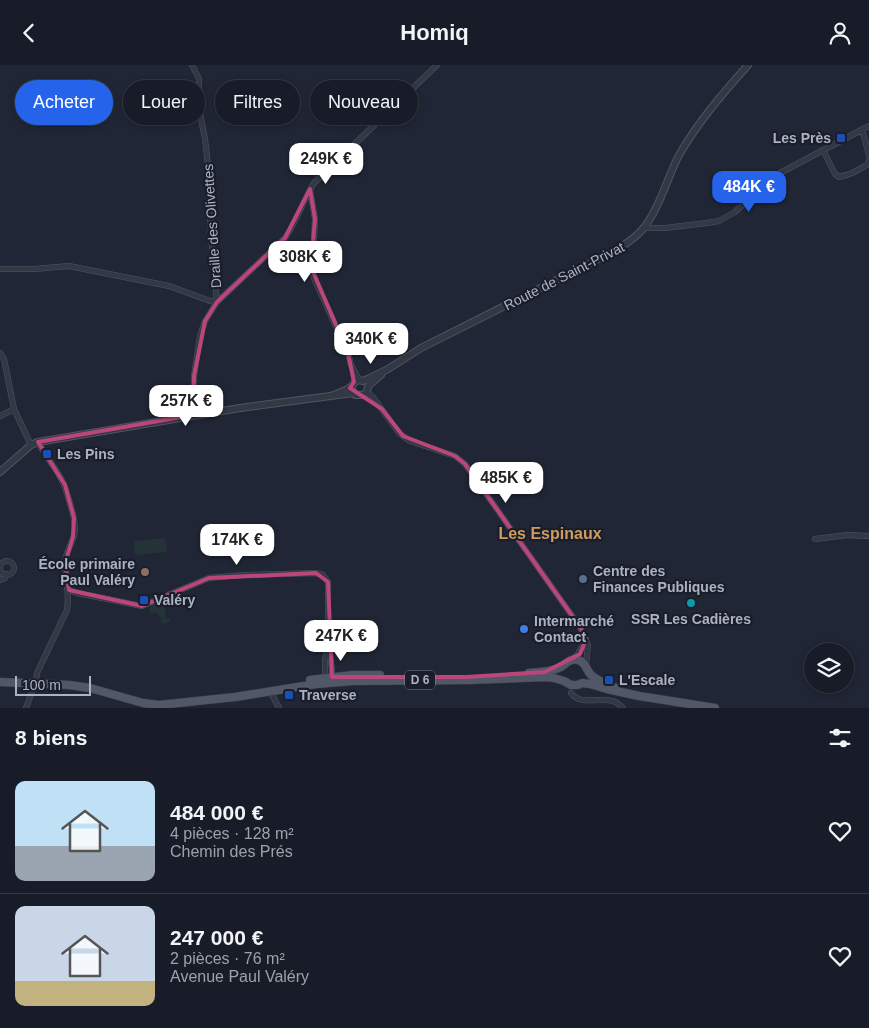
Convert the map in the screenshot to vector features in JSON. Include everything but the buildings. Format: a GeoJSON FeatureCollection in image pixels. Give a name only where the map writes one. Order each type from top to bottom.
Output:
{"type":"FeatureCollection","features":[{"type":"Feature","properties":{"kind":"main road"},"geometry":{"type":"LineString","coordinates":[[624,692],[593,677],[580,661],[572,659],[563,666],[561,674],[566,682],[574,686],[582,683],[639,696],[715,708]]}},
{"type":"Feature","properties":{"kind":"main road","name":"D 6"},"geometry":{"type":"LineString","coordinates":[[508,677],[545,672],[563,666]]}},
{"type":"Feature","properties":{"kind":"main road"},"geometry":{"type":"LineString","coordinates":[[582,683],[587,676],[586,667]]}},
{"type":"Feature","properties":{"kind":"main road","name":"D 6"},"geometry":{"type":"LineString","coordinates":[[0,683],[80,686],[142,703],[159,705],[225,697],[329,680],[433,677],[546,677],[566,682]]}},
{"type":"Feature","properties":{"kind":"street","name":"Draille des Olivettes"},"geometry":{"type":"LineString","coordinates":[[192,65],[199,79],[199,108],[208,165],[210,235],[217,302],[205,321],[200,337],[194,376],[193,415]]}},
{"type":"Feature","properties":{"kind":"street"},"geometry":{"type":"LineString","coordinates":[[0,269],[69,266],[169,286],[217,302],[285,238],[306,195],[320,176],[437,65]]}},
{"type":"Feature","properties":{"kind":"street","name":"Route de Saint-Privat"},"geometry":{"type":"LineString","coordinates":[[0,472],[38,441],[193,415],[331,396],[360,387],[421,348],[618,249],[633,239],[644,228],[685,146],[724,91],[748,65]]}},
{"type":"Feature","properties":{"kind":"street"},"geometry":{"type":"LineString","coordinates":[[644,228],[682,226],[718,221],[735,212],[780,173],[869,125]]}},
{"type":"Feature","properties":{"kind":"street"},"geometry":{"type":"LineString","coordinates":[[862,129],[869,155]]}},
{"type":"Feature","properties":{"kind":"street"},"geometry":{"type":"LineString","coordinates":[[823,151],[835,174],[839,177],[855,172],[868,164],[869,160]]}},
{"type":"Feature","properties":{"kind":"street"},"geometry":{"type":"LineString","coordinates":[[310,189],[314,219],[311,267],[314,278],[348,353],[360,387],[382,409],[398,433],[410,441],[455,456],[465,464],[577,623],[588,645],[586,667]]}},
{"type":"Feature","properties":{"kind":"street"},"geometry":{"type":"LineString","coordinates":[[0,353],[4,359],[14,409],[31,445]]}},
{"type":"Feature","properties":{"kind":"street"},"geometry":{"type":"LineString","coordinates":[[0,416],[14,409]]}},
{"type":"Feature","properties":{"kind":"street"},"geometry":{"type":"LineString","coordinates":[[26,708],[37,673],[67,609],[69,590],[65,563],[66,552],[74,537],[75,529],[65,485],[44,454],[38,441]]}},
{"type":"Feature","properties":{"kind":"street"},"geometry":{"type":"LineString","coordinates":[[815,539],[847,535],[869,535]]}},
{"type":"Feature","properties":{"kind":"street"},"geometry":{"type":"LineString","coordinates":[[69,590],[142,606],[209,578],[316,573],[323,575],[328,582],[328,644],[332,670],[329,680]]}},
{"type":"Feature","properties":{"kind":"street"},"geometry":{"type":"LineString","coordinates":[[0,580],[5,578],[6,574]]}},
{"type":"Feature","properties":{"kind":"street"},"geometry":{"type":"LineString","coordinates":[[572,659],[580,654],[586,639]]}},
{"type":"Feature","properties":{"kind":"street"},"geometry":{"type":"LineString","coordinates":[[566,682],[571,693],[579,700],[615,701],[623,708]]}},
{"type":"Feature","properties":{"kind":"street"},"geometry":{"type":"LineString","coordinates":[[571,693],[574,688],[582,683]]}},
{"type":"Feature","properties":{"kind":"street"},"geometry":{"type":"LineString","coordinates":[[270,690],[279,708]]}},
{"type":"Feature","properties":{"kind":"highlighted area"},"geometry":{"type":"Polygon","coordinates":[[[310,189],[315,219],[311,267],[348,353],[354,382],[350,388],[382,409],[403,436],[455,456],[465,464],[580,627],[586,639],[580,654],[545,672],[466,677],[332,677],[328,582],[316,573],[209,578],[142,606],[69,590],[65,563],[73,537],[74,518],[65,485],[38,442],[193,415],[194,376],[205,321],[217,302],[285,238],[310,189]]]}},
{"type":"Feature","properties":{"kind":"shaded area"},"geometry":{"type":"Polygon","coordinates":[[[165,538],[167,552],[135,555],[134,541],[165,538]]]}},
{"type":"Feature","properties":{"kind":"shaded area"},"geometry":{"type":"Polygon","coordinates":[[[163,600],[168,602],[164,604],[166,619],[171,619],[163,624],[159,621],[162,619],[156,612],[151,614],[149,609],[163,600]]]}},
{"type":"Feature","properties":{"kind":"place","name":"Les Près"},"geometry":{"type":"Point","coordinates":[841,138]}},
{"type":"Feature","properties":{"kind":"place","name":"Les Pins"},"geometry":{"type":"Point","coordinates":[47,454]}},
{"type":"Feature","properties":{"kind":"place","name":"École primaire Paul Valéry"},"geometry":{"type":"Point","coordinates":[145,572]}},
{"type":"Feature","properties":{"kind":"place","name":"Centre des Finances Publiques"},"geometry":{"type":"Point","coordinates":[583,579]}},
{"type":"Feature","properties":{"kind":"place","name":"Valéry"},"geometry":{"type":"Point","coordinates":[144,600]}},
{"type":"Feature","properties":{"kind":"place","name":"SSR Les Cadières"},"geometry":{"type":"Point","coordinates":[691,603]}},
{"type":"Feature","properties":{"kind":"place","name":"Intermarché Contact"},"geometry":{"type":"Point","coordinates":[524,629]}},
{"type":"Feature","properties":{"kind":"place","name":"L'Escale"},"geometry":{"type":"Point","coordinates":[609,680]}},
{"type":"Feature","properties":{"kind":"place","name":"Traverse"},"geometry":{"type":"Point","coordinates":[289,695]}},
{"type":"Feature","properties":{"kind":"district","name":"Les Espinaux"},"geometry":{"type":"Point","coordinates":[550,533]}}]}
